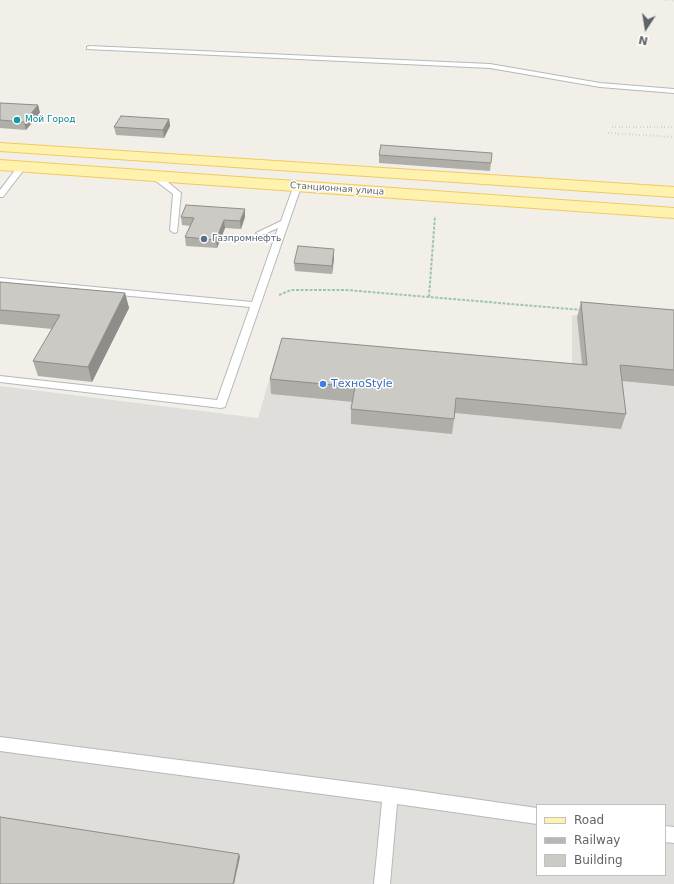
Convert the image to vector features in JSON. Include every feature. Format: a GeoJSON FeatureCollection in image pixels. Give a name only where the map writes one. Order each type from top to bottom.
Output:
{"type":"FeatureCollection","features":[{"type":"Feature","properties":{"kind":"main road","name":"Станционная улица"},"geometry":{"type":"LineString","coordinates":[[0,147],[674,192]]}},
{"type":"Feature","properties":{"kind":"main road","name":"Станционная улица"},"geometry":{"type":"LineString","coordinates":[[0,165],[674,213]]}},
{"type":"Feature","properties":{"kind":"lane"},"geometry":{"type":"LineString","coordinates":[[89,48],[490,66],[600,84],[674,91]]}},
{"type":"Feature","properties":{"kind":"lane"},"geometry":{"type":"LineString","coordinates":[[0,195],[22,166]]}},
{"type":"Feature","properties":{"kind":"lane"},"geometry":{"type":"LineString","coordinates":[[155,176],[177,193],[174,230]]}},
{"type":"Feature","properties":{"kind":"lane"},"geometry":{"type":"LineString","coordinates":[[0,379],[221,404],[297,187]]}},
{"type":"Feature","properties":{"kind":"lane"},"geometry":{"type":"LineString","coordinates":[[260,233],[284,223]]}},
{"type":"Feature","properties":{"kind":"lane"},"geometry":{"type":"LineString","coordinates":[[0,281],[256,305]]}},
{"type":"Feature","properties":{"kind":"lane"},"geometry":{"type":"LineString","coordinates":[[0,744],[390,795],[536,816]]}},
{"type":"Feature","properties":{"kind":"lane"},"geometry":{"type":"LineString","coordinates":[[382,884],[390,795]]}},
{"type":"Feature","properties":{"kind":"path"},"geometry":{"type":"LineString","coordinates":[[429,297],[435,216]]}},
{"type":"Feature","properties":{"kind":"path"},"geometry":{"type":"LineString","coordinates":[[256,305],[291,290],[346,290],[585,310]]}},
{"type":"Feature","properties":{"kind":"shaded area"},"geometry":{"type":"Polygon","coordinates":[[[572,315],[674,323],[674,884],[0,884],[0,386],[258,418],[278,350],[572,373],[572,315]]]}},
{"type":"Feature","properties":{"kind":"building"},"geometry":{"type":"Polygon","coordinates":[[[0,103],[38,105],[24,122],[0,120],[0,103]]]}},
{"type":"Feature","properties":{"kind":"building"},"geometry":{"type":"Polygon","coordinates":[[[121,116],[169,119],[163,130],[114,127],[121,116]]]}},
{"type":"Feature","properties":{"kind":"building"},"geometry":{"type":"Polygon","coordinates":[[[381,145],[492,153],[491,163],[379,155],[381,145]]]}},
{"type":"Feature","properties":{"kind":"building"},"geometry":{"type":"Polygon","coordinates":[[[186,205],[245,209],[240,221],[224,220],[216,240],[185,237],[194,218],[181,217],[186,205]]]}},
{"type":"Feature","properties":{"kind":"building"},"geometry":{"type":"Polygon","coordinates":[[[298,246],[334,249],[332,266],[294,263],[298,246]]]}},
{"type":"Feature","properties":{"kind":"building"},"geometry":{"type":"Polygon","coordinates":[[[0,282],[125,293],[88,367],[33,361],[60,315],[0,310],[0,282]]]}},
{"type":"Feature","properties":{"kind":"building"},"geometry":{"type":"Polygon","coordinates":[[[581,302],[674,310],[674,370],[620,365],[626,414],[456,398],[454,419],[351,409],[355,387],[270,379],[282,338],[587,365],[581,302]]]}},
{"type":"Feature","properties":{"kind":"building"},"geometry":{"type":"Polygon","coordinates":[[[0,817],[239,854],[233,884],[0,884],[0,817]]]}},
{"type":"Feature","properties":{"kind":"railway"},"geometry":{"type":"LineString","coordinates":[[665,0],[674,0]]}},
{"type":"Feature","properties":{"kind":"railway"},"geometry":{"type":"LineString","coordinates":[[612,127],[674,127]]}},
{"type":"Feature","properties":{"kind":"railway"},"geometry":{"type":"LineString","coordinates":[[608,133],[674,137]]}},
{"type":"Feature","properties":{"kind":"place","name":"Мой Город"},"geometry":{"type":"Point","coordinates":[17,120]}},
{"type":"Feature","properties":{"kind":"place","name":"Газпромнефть"},"geometry":{"type":"Point","coordinates":[204,239]}},
{"type":"Feature","properties":{"kind":"place","name":"ТехноStyle"},"geometry":{"type":"Point","coordinates":[323,384]}}]}
